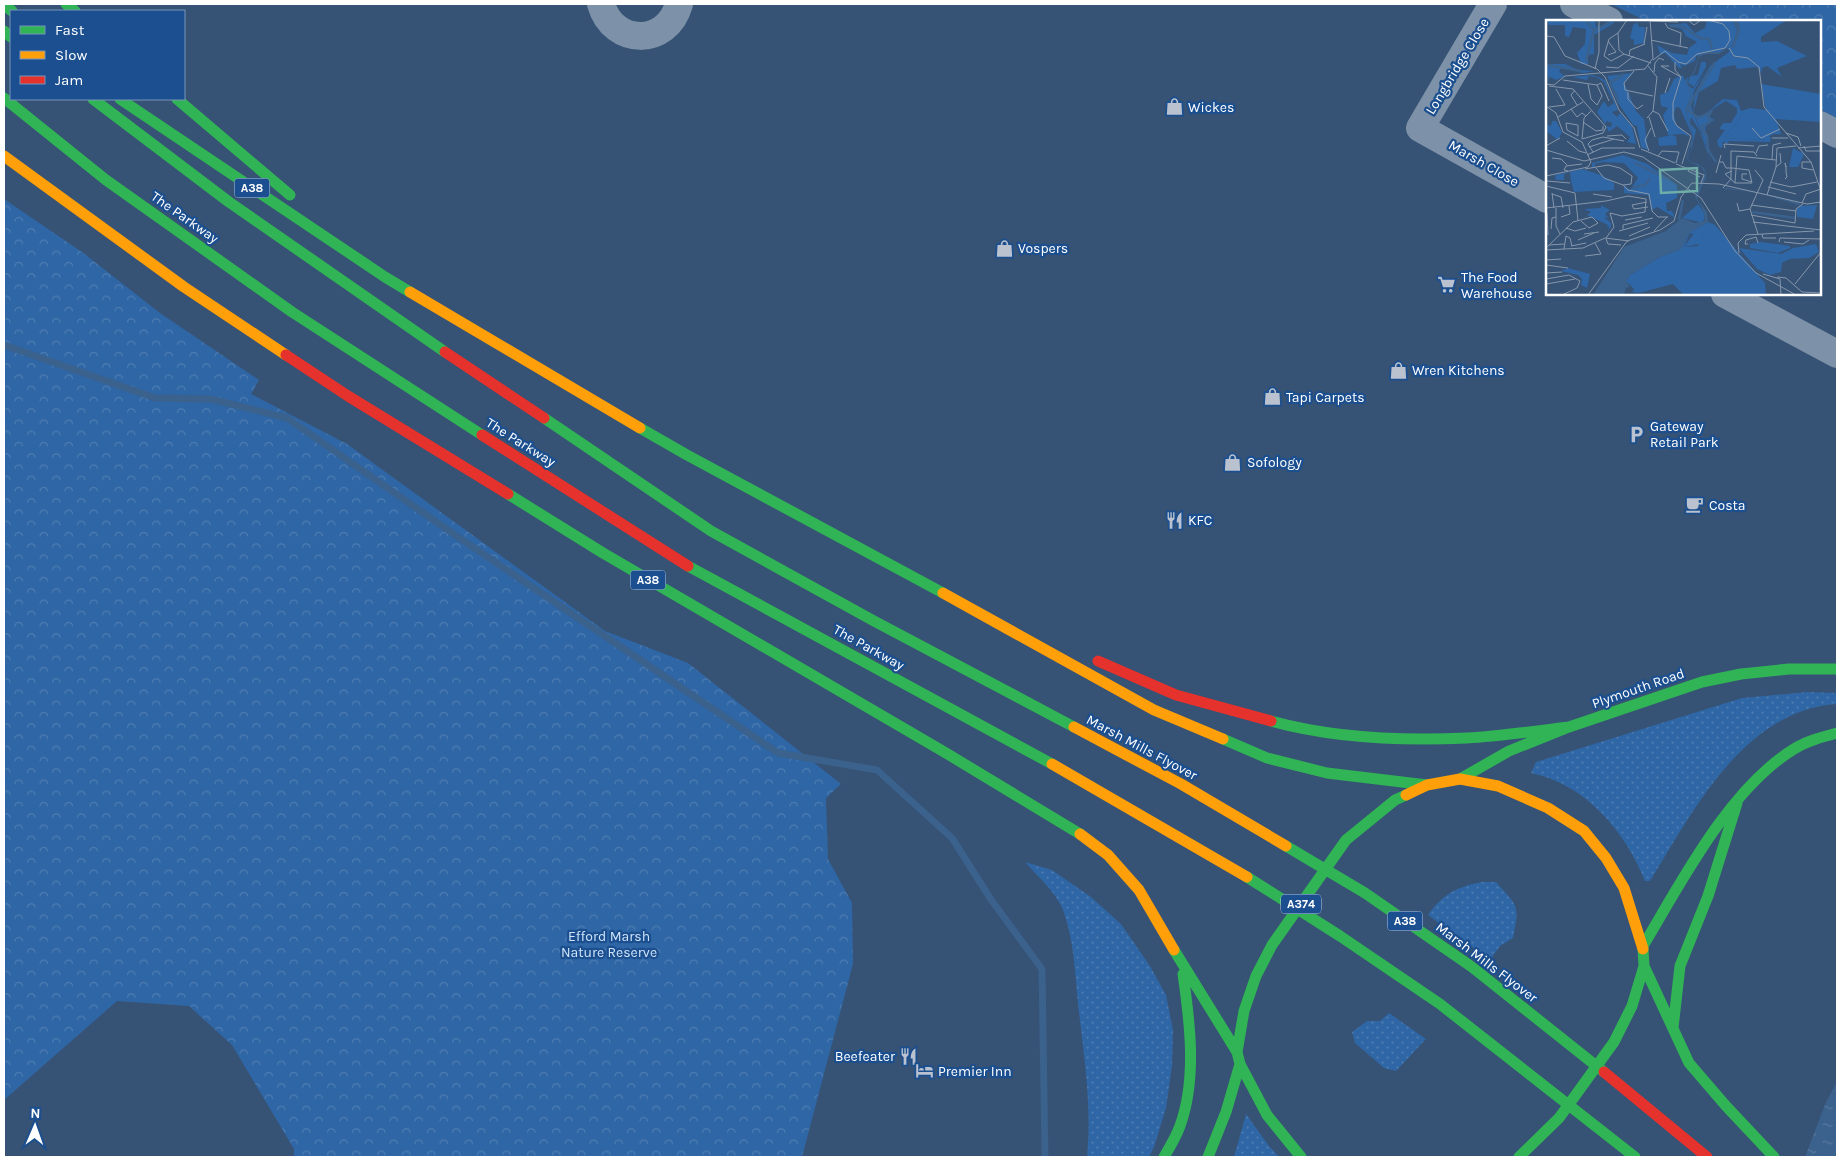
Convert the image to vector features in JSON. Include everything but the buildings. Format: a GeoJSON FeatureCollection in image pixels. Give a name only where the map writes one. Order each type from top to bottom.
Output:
{"type":"FeatureCollection","features":[{"type":"Feature","properties":{"kind":"main road","name":"The Parkway"},"geometry":{"type":"LineString","coordinates":[[4,98],[106,180],[292,312],[422,398],[683,563],[1052,764],[1245,876],[1440,1004],[1635,1157]]}},
{"type":"Feature","properties":{"kind":"main road","name":"The Parkway"},"geometry":{"type":"LineString","coordinates":[[94,100],[229,202],[451,356],[710,531],[1074,727]]}},
{"type":"Feature","properties":{"kind":"main road","name":"A38"},"geometry":{"type":"LineString","coordinates":[[121,100],[385,277],[688,456],[952,598],[1154,710],[1267,758],[1327,773],[1427,785]]}},
{"type":"Feature","properties":{"kind":"main road","name":"A38"},"geometry":{"type":"LineString","coordinates":[[178,100],[296,200]]}},
{"type":"Feature","properties":{"kind":"main road","name":"A38"},"geometry":{"type":"LineString","coordinates":[[4,156],[184,287],[348,396],[603,554],[946,753],[1076,831],[1108,855],[1139,890],[1237,1052]]}},
{"type":"Feature","properties":{"kind":"main road","name":"A38"},"geometry":{"type":"LineString","coordinates":[[310,213],[385,277]]}},
{"type":"Feature","properties":{"kind":"main road","name":"A38"},"geometry":{"type":"LineString","coordinates":[[952,598],[1059,644]]}},
{"type":"Feature","properties":{"kind":"main road"},"geometry":{"type":"LineString","coordinates":[[1086,656],[1176,694],[1298,729],[1376,738],[1467,738],[1569,727]]}},
{"type":"Feature","properties":{"kind":"main road","name":"Plymouth Road"},"geometry":{"type":"LineString","coordinates":[[1460,779],[1509,751],[1569,727],[1702,682],[1741,674],[1789,669],[1837,669]]}},
{"type":"Feature","properties":{"kind":"main road","name":"Marsh Mills Flyover"},"geometry":{"type":"LineString","coordinates":[[1074,727],[1181,784],[1365,893],[1472,967],[1638,1099],[1707,1157]]}},
{"type":"Feature","properties":{"kind":"main road"},"geometry":{"type":"LineString","coordinates":[[1643,946],[1704,845],[1762,775],[1789,752],[1814,739],[1837,733]]}},
{"type":"Feature","properties":{"kind":"main road","name":"A374"},"geometry":{"type":"LineString","coordinates":[[1301,1157],[1267,1115],[1240,1064],[1237,1052],[1244,1011],[1256,976],[1272,945],[1346,840],[1395,800],[1427,785],[1460,779],[1498,786],[1548,808],[1584,831],[1606,858],[1624,888],[1643,946],[1644,966],[1632,1006],[1614,1042],[1559,1118],[1519,1157]]}},
{"type":"Feature","properties":{"kind":"main road"},"geometry":{"type":"LineString","coordinates":[[1673,1028],[1680,966],[1708,896],[1737,803]]}},
{"type":"Feature","properties":{"kind":"main road","name":"A38"},"geometry":{"type":"LineString","coordinates":[[1164,1157],[1181,1124],[1188,1080],[1191,1045],[1188,1007],[1181,962]]}},
{"type":"Feature","properties":{"kind":"main road"},"geometry":{"type":"LineString","coordinates":[[1644,966],[1689,1063],[1774,1157]]}},
{"type":"Feature","properties":{"kind":"main road"},"geometry":{"type":"LineString","coordinates":[[1208,1157],[1226,1112],[1240,1064]]}},
{"type":"Feature","properties":{"kind":"street"},"geometry":{"type":"LineString","coordinates":[[601,4],[604,14],[611,24],[620,31],[644,36],[656,33],[666,26],[674,16],[679,4]]}},
{"type":"Feature","properties":{"kind":"street","name":"Longbridge Close"},"geometry":{"type":"LineString","coordinates":[[1420,128],[1493,4]]}},
{"type":"Feature","properties":{"kind":"street"},"geometry":{"type":"LineString","coordinates":[[1574,4],[1607,20]]}},
{"type":"Feature","properties":{"kind":"street"},"geometry":{"type":"LineString","coordinates":[[1821,126],[1837,134]]}},
{"type":"Feature","properties":{"kind":"street","name":"Marsh Close"},"geometry":{"type":"LineString","coordinates":[[1420,128],[1546,198]]}},
{"type":"Feature","properties":{"kind":"street"},"geometry":{"type":"LineString","coordinates":[[1729,295],[1837,354]]}},
{"type":"Feature","properties":{"kind":"green space"},"geometry":{"type":"Polygon","coordinates":[[[1611,4],[1837,4],[1837,118],[1821,110],[1821,20],[1644,20],[1611,4]]]}},
{"type":"Feature","properties":{"kind":"green space","name":"Efford Marsh Nature Reserve"},"geometry":{"type":"Polygon","coordinates":[[[4,199],[82,252],[160,313],[259,380],[251,394],[347,444],[605,631],[688,663],[841,784],[826,798],[828,859],[852,903],[853,964],[802,1157],[294,1157],[294,1149],[232,1045],[189,1006],[117,1001],[4,1100],[4,199]]]}},
{"type":"Feature","properties":{"kind":"green space"},"geometry":{"type":"Polygon","coordinates":[[[1807,692],[1837,693],[1837,704],[1804,710],[1775,724],[1748,744],[1725,768],[1704,796],[1650,881],[1645,881],[1637,862],[1601,812],[1569,787],[1531,773],[1536,762],[1742,698],[1807,692]]]}},
{"type":"Feature","properties":{"kind":"green space"},"geometry":{"type":"Polygon","coordinates":[[[1025,862],[1052,870],[1091,897],[1121,924],[1150,966],[1166,995],[1173,1030],[1172,1066],[1166,1108],[1149,1157],[1087,1157],[1089,1119],[1087,1081],[1070,933],[1060,903],[1051,890],[1025,862]]]}},
{"type":"Feature","properties":{"kind":"green space"},"geometry":{"type":"Polygon","coordinates":[[[1482,882],[1496,882],[1513,902],[1516,912],[1513,938],[1500,946],[1490,960],[1428,915],[1439,902],[1457,889],[1482,882]]]}},
{"type":"Feature","properties":{"kind":"green space"},"geometry":{"type":"Polygon","coordinates":[[[1389,1013],[1426,1039],[1396,1071],[1384,1068],[1355,1043],[1352,1032],[1367,1021],[1380,1021],[1389,1013]]]}},
{"type":"Feature","properties":{"kind":"green space"},"geometry":{"type":"Polygon","coordinates":[[[1246,1114],[1269,1146],[1279,1157],[1234,1157],[1246,1114]]]}},
{"type":"Feature","properties":{"kind":"water"},"geometry":{"type":"Polygon","coordinates":[[[1837,1082],[1837,1157],[1805,1157],[1826,1102],[1837,1082]]]}},
{"type":"Feature","properties":{"kind":"waterway"},"geometry":{"type":"LineString","coordinates":[[4,345],[155,398],[211,399],[287,418],[455,535],[778,753],[877,770],[952,838],[992,901],[1042,969],[1045,1157]]}},
{"type":"Feature","properties":{"kind":"traffic: fast"},"geometry":{"type":"LineString","coordinates":[[66,4],[74,10]]}},
{"type":"Feature","properties":{"kind":"traffic: fast"},"geometry":{"type":"LineString","coordinates":[[4,5],[11,10]]}},
{"type":"Feature","properties":{"kind":"traffic: fast"},"geometry":{"type":"LineString","coordinates":[[4,31],[10,36]]}},
{"type":"Feature","properties":{"kind":"traffic: fast"},"geometry":{"type":"LineString","coordinates":[[4,98],[106,180],[292,312],[482,435]]}},
{"type":"Feature","properties":{"kind":"traffic: fast"},"geometry":{"type":"LineString","coordinates":[[94,100],[229,202],[445,352]]}},
{"type":"Feature","properties":{"kind":"traffic: fast"},"geometry":{"type":"LineString","coordinates":[[121,100],[410,292]]}},
{"type":"Feature","properties":{"kind":"traffic: fast"},"geometry":{"type":"LineString","coordinates":[[178,100],[290,195]]}},
{"type":"Feature","properties":{"kind":"traffic: fast"},"geometry":{"type":"LineString","coordinates":[[544,418],[711,531],[874,621],[1074,727]]}},
{"type":"Feature","properties":{"kind":"traffic: fast"},"geometry":{"type":"LineString","coordinates":[[640,428],[943,593]]}},
{"type":"Feature","properties":{"kind":"traffic: fast"},"geometry":{"type":"LineString","coordinates":[[508,494],[603,553],[946,753],[1080,834]]}},
{"type":"Feature","properties":{"kind":"traffic: fast"},"geometry":{"type":"LineString","coordinates":[[688,566],[1052,764]]}},
{"type":"Feature","properties":{"kind":"traffic: fast"},"geometry":{"type":"LineString","coordinates":[[1460,779],[1509,751],[1569,727],[1702,682],[1741,674],[1789,669],[1837,669]]}},
{"type":"Feature","properties":{"kind":"traffic: fast"},"geometry":{"type":"LineString","coordinates":[[1271,721],[1343,735],[1418,739],[1480,737],[1569,727]]}},
{"type":"Feature","properties":{"kind":"traffic: fast"},"geometry":{"type":"LineString","coordinates":[[1643,946],[1709,838],[1748,788],[1770,766],[1794,749],[1809,741],[1837,733]]}},
{"type":"Feature","properties":{"kind":"traffic: fast"},"geometry":{"type":"LineString","coordinates":[[1223,739],[1267,758],[1327,773],[1427,785]]}},
{"type":"Feature","properties":{"kind":"traffic: fast"},"geometry":{"type":"LineString","coordinates":[[1301,1157],[1267,1115],[1240,1064],[1237,1052],[1244,1011],[1256,976],[1272,945],[1346,840],[1395,800],[1406,795]]}},
{"type":"Feature","properties":{"kind":"traffic: fast"},"geometry":{"type":"LineString","coordinates":[[1673,1028],[1680,966],[1708,896],[1737,803]]}},
{"type":"Feature","properties":{"kind":"traffic: fast"},"geometry":{"type":"LineString","coordinates":[[1286,846],[1365,893],[1472,967],[1604,1072]]}},
{"type":"Feature","properties":{"kind":"traffic: fast"},"geometry":{"type":"LineString","coordinates":[[1247,877],[1340,936],[1440,1004],[1635,1157]]}},
{"type":"Feature","properties":{"kind":"traffic: fast"},"geometry":{"type":"LineString","coordinates":[[1519,1157],[1559,1118],[1614,1042],[1632,1006],[1644,966],[1643,949]]}},
{"type":"Feature","properties":{"kind":"traffic: fast"},"geometry":{"type":"LineString","coordinates":[[1174,950],[1237,1052]]}},
{"type":"Feature","properties":{"kind":"traffic: fast"},"geometry":{"type":"LineString","coordinates":[[1644,966],[1689,1063],[1774,1157]]}},
{"type":"Feature","properties":{"kind":"traffic: fast"},"geometry":{"type":"LineString","coordinates":[[1164,1157],[1180,1126],[1189,1089],[1190,1031],[1183,974]]}},
{"type":"Feature","properties":{"kind":"traffic: fast"},"geometry":{"type":"LineString","coordinates":[[1208,1157],[1226,1112],[1240,1064]]}},
{"type":"Feature","properties":{"kind":"traffic: slow"},"geometry":{"type":"LineString","coordinates":[[4,156],[184,287],[286,355]]}},
{"type":"Feature","properties":{"kind":"traffic: slow"},"geometry":{"type":"LineString","coordinates":[[410,292],[640,428]]}},
{"type":"Feature","properties":{"kind":"traffic: slow"},"geometry":{"type":"LineString","coordinates":[[943,593],[1154,710],[1223,739]]}},
{"type":"Feature","properties":{"kind":"traffic: slow"},"geometry":{"type":"LineString","coordinates":[[1074,727],[1181,784],[1286,846]]}},
{"type":"Feature","properties":{"kind":"traffic: slow"},"geometry":{"type":"LineString","coordinates":[[1052,764],[1247,877]]}},
{"type":"Feature","properties":{"kind":"traffic: slow"},"geometry":{"type":"LineString","coordinates":[[1406,795],[1427,785],[1460,779],[1498,786],[1548,808],[1584,831],[1606,858],[1624,888],[1643,949]]}},
{"type":"Feature","properties":{"kind":"traffic: slow"},"geometry":{"type":"LineString","coordinates":[[1080,834],[1108,855],[1139,890],[1174,950]]}},
{"type":"Feature","properties":{"kind":"traffic: jam"},"geometry":{"type":"LineString","coordinates":[[445,352],[544,418]]}},
{"type":"Feature","properties":{"kind":"traffic: jam"},"geometry":{"type":"LineString","coordinates":[[286,355],[348,396],[508,494]]}},
{"type":"Feature","properties":{"kind":"traffic: jam"},"geometry":{"type":"LineString","coordinates":[[482,435],[688,566]]}},
{"type":"Feature","properties":{"kind":"traffic: jam"},"geometry":{"type":"LineString","coordinates":[[1098,661],[1176,695],[1271,721]]}},
{"type":"Feature","properties":{"kind":"traffic: jam"},"geometry":{"type":"LineString","coordinates":[[1604,1072],[1707,1157]]}},
{"type":"Feature","properties":{"kind":"place","name":"Wickes"},"geometry":{"type":"Point","coordinates":[1174,107]}},
{"type":"Feature","properties":{"kind":"place","name":"Vospers"},"geometry":{"type":"Point","coordinates":[1004,248]}},
{"type":"Feature","properties":{"kind":"place","name":"The Food Warehouse"},"geometry":{"type":"Point","coordinates":[1447,285]}},
{"type":"Feature","properties":{"kind":"place","name":"Wren Kitchens"},"geometry":{"type":"Point","coordinates":[1398,370]}},
{"type":"Feature","properties":{"kind":"place","name":"Tapi Carpets"},"geometry":{"type":"Point","coordinates":[1272,397]}},
{"type":"Feature","properties":{"kind":"place","name":"Gateway Retail Park"},"geometry":{"type":"Point","coordinates":[1636,434]}},
{"type":"Feature","properties":{"kind":"place","name":"Sofology"},"geometry":{"type":"Point","coordinates":[1233,462]}},
{"type":"Feature","properties":{"kind":"place","name":"Costa"},"geometry":{"type":"Point","coordinates":[1695,505]}},
{"type":"Feature","properties":{"kind":"place","name":"KFC"},"geometry":{"type":"Point","coordinates":[1174,520]}},
{"type":"Feature","properties":{"kind":"place","name":"Beefeater"},"geometry":{"type":"Point","coordinates":[909,1056]}},
{"type":"Feature","properties":{"kind":"place","name":"Premier Inn"},"geometry":{"type":"Point","coordinates":[924,1071]}}]}
